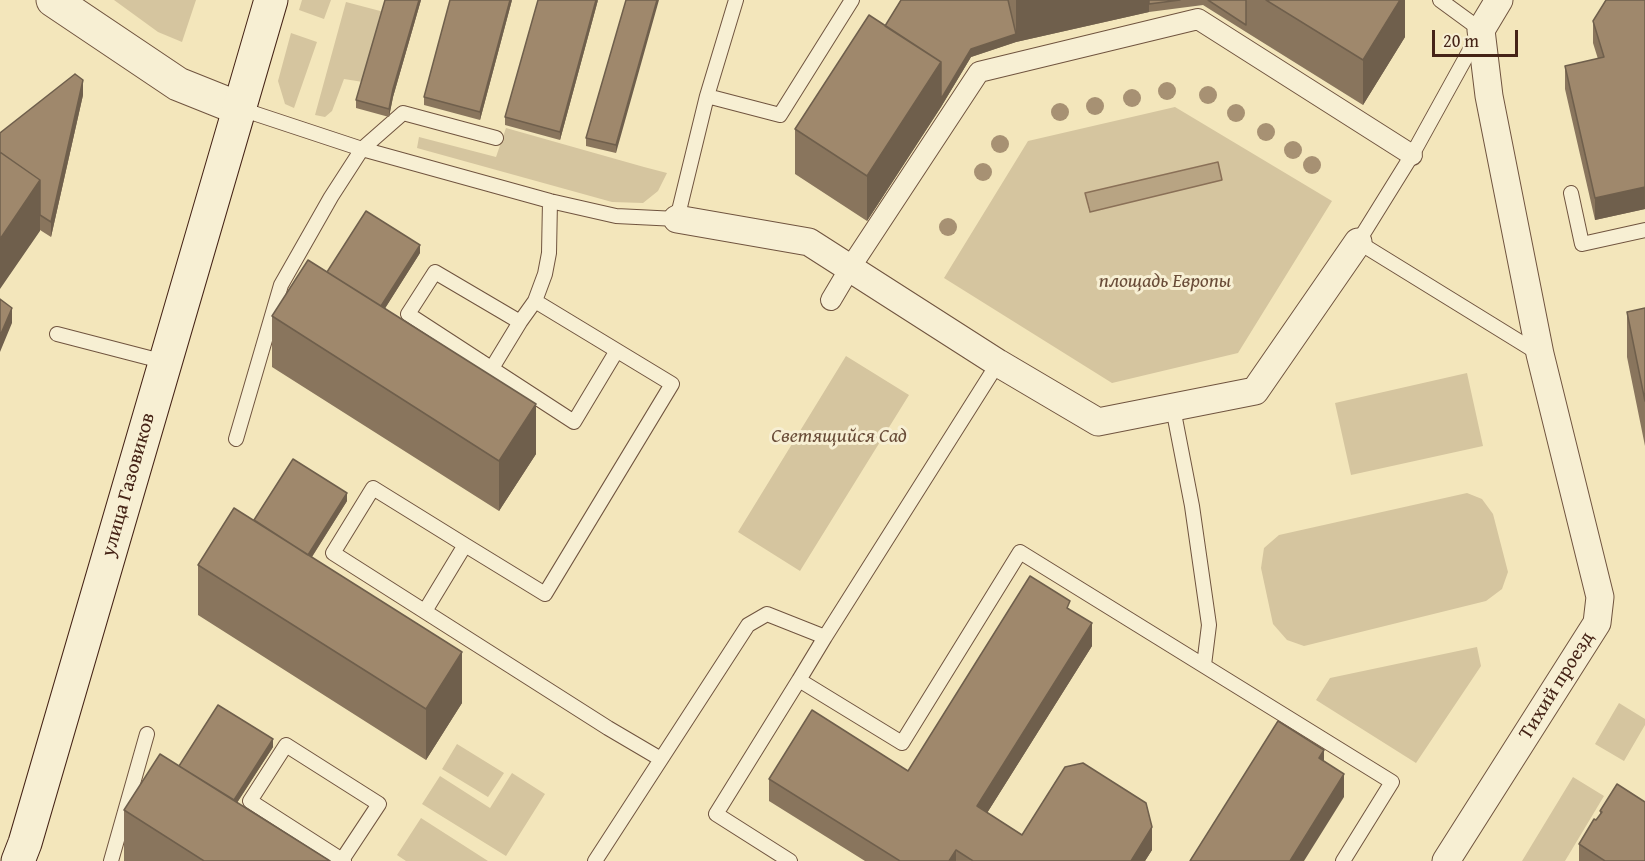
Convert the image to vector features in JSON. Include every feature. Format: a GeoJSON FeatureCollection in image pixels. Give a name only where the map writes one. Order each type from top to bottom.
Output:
{"type":"FeatureCollection","features":[{"type":"Feature","properties":{"kind":"main road"},"geometry":{"type":"LineString","coordinates":[[53,0],[178,84],[238,108]]}},
{"type":"Feature","properties":{"kind":"main road","name":"улица Газовиков"},"geometry":{"type":"LineString","coordinates":[[18,861],[26,843],[271,0]]}},
{"type":"Feature","properties":{"kind":"street"},"geometry":{"type":"LineString","coordinates":[[1481,30],[1499,0]]}},
{"type":"Feature","properties":{"kind":"street"},"geometry":{"type":"LineString","coordinates":[[831,300],[980,72],[1198,20],[1412,155]]}},
{"type":"Feature","properties":{"kind":"street","name":"Тихий проезд"},"geometry":{"type":"LineString","coordinates":[[1446,861],[1597,623],[1600,597],[1540,354],[1489,96],[1481,30]]}},
{"type":"Feature","properties":{"kind":"street"},"geometry":{"type":"LineString","coordinates":[[677,219],[809,242],[998,363],[1098,422],[1255,391],[1358,242]]}},
{"type":"Feature","properties":{"kind":"lane"},"geometry":{"type":"LineString","coordinates":[[238,108],[362,149],[550,201],[616,216],[677,219],[706,96],[736,0]]}},
{"type":"Feature","properties":{"kind":"lane"},"geometry":{"type":"LineString","coordinates":[[706,96],[780,115],[852,0]]}},
{"type":"Feature","properties":{"kind":"lane"},"geometry":{"type":"LineString","coordinates":[[1440,0],[1481,30],[1412,155],[1358,242],[1540,354]]}},
{"type":"Feature","properties":{"kind":"lane"},"geometry":{"type":"LineString","coordinates":[[236,439],[281,285],[331,197],[362,149],[403,113],[496,138]]}},
{"type":"Feature","properties":{"kind":"lane"},"geometry":{"type":"LineString","coordinates":[[1570,193],[1582,244],[1645,230]]}},
{"type":"Feature","properties":{"kind":"lane"},"geometry":{"type":"LineString","coordinates":[[492,368],[519,322],[535,301],[545,274],[549,254],[550,201]]}},
{"type":"Feature","properties":{"kind":"lane"},"geometry":{"type":"LineString","coordinates":[[519,322],[435,272],[408,314],[574,422],[616,352]]}},
{"type":"Feature","properties":{"kind":"lane"},"geometry":{"type":"LineString","coordinates":[[535,301],[672,384],[544,594],[373,488],[333,553],[659,758]]}},
{"type":"Feature","properties":{"kind":"lane"},"geometry":{"type":"LineString","coordinates":[[57,334],[165,362]]}},
{"type":"Feature","properties":{"kind":"lane"},"geometry":{"type":"LineString","coordinates":[[790,861],[716,814],[998,363]]}},
{"type":"Feature","properties":{"kind":"lane"},"geometry":{"type":"LineString","coordinates":[[1173,408],[1192,506],[1209,625],[1204,666]]}},
{"type":"Feature","properties":{"kind":"lane"},"geometry":{"type":"LineString","coordinates":[[425,611],[465,545]]}},
{"type":"Feature","properties":{"kind":"lane"},"geometry":{"type":"LineString","coordinates":[[799,680],[902,743],[1020,552],[1392,782],[1343,861]]}},
{"type":"Feature","properties":{"kind":"lane"},"geometry":{"type":"LineString","coordinates":[[595,861],[659,758],[748,626],[767,614],[825,637]]}},
{"type":"Feature","properties":{"kind":"lane"},"geometry":{"type":"LineString","coordinates":[[111,861],[147,734]]}},
{"type":"Feature","properties":{"kind":"lane"},"geometry":{"type":"LineString","coordinates":[[286,745],[379,804],[343,861],[250,801],[286,745]]}},
{"type":"Feature","properties":{"kind":"green space"},"geometry":{"type":"Polygon","coordinates":[[[114,0],[196,0],[182,42],[158,32],[114,0]]]}},
{"type":"Feature","properties":{"kind":"green space"},"geometry":{"type":"Polygon","coordinates":[[[302,0],[331,0],[324,19],[299,10],[302,0]]]}},
{"type":"Feature","properties":{"kind":"green space"},"geometry":{"type":"Polygon","coordinates":[[[346,2],[384,12],[363,82],[344,79],[332,111],[325,117],[315,115],[346,2]]]}},
{"type":"Feature","properties":{"kind":"green space"},"geometry":{"type":"Polygon","coordinates":[[[291,33],[317,42],[294,108],[285,104],[278,81],[291,33]]]}},
{"type":"Feature","properties":{"kind":"green space","name":"площадь Европы"},"geometry":{"type":"Polygon","coordinates":[[[1175,107],[1332,201],[1238,353],[1112,383],[944,278],[1028,141],[1175,107]],[[1217,162],[1085,193],[1089,212],[1221,180],[1217,162]]]}},
{"type":"Feature","properties":{"kind":"green space"},"geometry":{"type":"Polygon","coordinates":[[[506,128],[667,173],[658,191],[643,203],[612,202],[417,148],[419,137],[496,157],[506,128]]]}},
{"type":"Feature","properties":{"kind":"green space","name":"Светящийся Сад"},"geometry":{"type":"Polygon","coordinates":[[[846,356],[909,395],[800,571],[738,532],[846,356]]]}},
{"type":"Feature","properties":{"kind":"green space"},"geometry":{"type":"Polygon","coordinates":[[[1467,373],[1483,446],[1351,475],[1335,403],[1467,373]]]}},
{"type":"Feature","properties":{"kind":"green space"},"geometry":{"type":"Polygon","coordinates":[[[1467,493],[1482,499],[1493,514],[1508,572],[1502,589],[1486,601],[1304,646],[1287,640],[1273,624],[1261,568],[1264,548],[1279,535],[1467,493]]]}},
{"type":"Feature","properties":{"kind":"green space"},"geometry":{"type":"Polygon","coordinates":[[[1477,647],[1481,666],[1416,763],[1316,700],[1330,678],[1477,647]]]}},
{"type":"Feature","properties":{"kind":"green space"},"geometry":{"type":"Polygon","coordinates":[[[1619,703],[1645,719],[1645,725],[1624,761],[1595,744],[1619,703]]]}},
{"type":"Feature","properties":{"kind":"green space"},"geometry":{"type":"Polygon","coordinates":[[[457,744],[504,773],[488,797],[442,769],[457,744]]]}},
{"type":"Feature","properties":{"kind":"green space"},"geometry":{"type":"Polygon","coordinates":[[[512,773],[545,794],[506,856],[422,804],[440,776],[490,808],[512,773]]]}},
{"type":"Feature","properties":{"kind":"green space"},"geometry":{"type":"Polygon","coordinates":[[[1573,777],[1604,796],[1565,861],[1522,861],[1573,777]]]}},
{"type":"Feature","properties":{"kind":"green space"},"geometry":{"type":"Polygon","coordinates":[[[421,818],[488,861],[406,861],[397,855],[421,818]]]}},
{"type":"Feature","properties":{"kind":"shaded area"},"geometry":{"type":"Polygon","coordinates":[[[1218,162],[1222,180],[1090,212],[1085,193],[1218,162]]]}},
{"type":"Feature","properties":{"kind":"building"},"geometry":{"type":"Polygon","coordinates":[[[385,0],[419,0],[389,109],[356,100],[385,0]]]}},
{"type":"Feature","properties":{"kind":"building"},"geometry":{"type":"Polygon","coordinates":[[[450,0],[510,0],[480,112],[424,97],[450,0]]]}},
{"type":"Feature","properties":{"kind":"building"},"geometry":{"type":"Polygon","coordinates":[[[538,0],[596,0],[560,132],[505,117],[538,0]]]}},
{"type":"Feature","properties":{"kind":"building"},"geometry":{"type":"Polygon","coordinates":[[[626,0],[657,0],[616,145],[586,138],[626,0]]]}},
{"type":"Feature","properties":{"kind":"building"},"geometry":{"type":"Polygon","coordinates":[[[901,0],[1008,0],[1016,34],[971,49],[941,99],[941,62],[885,26],[901,0]]]}},
{"type":"Feature","properties":{"kind":"building"},"geometry":{"type":"Polygon","coordinates":[[[1149,0],[1180,0],[1149,4],[1149,0]]]}},
{"type":"Feature","properties":{"kind":"building"},"geometry":{"type":"Polygon","coordinates":[[[1208,0],[1246,0],[1246,25],[1208,0]]]}},
{"type":"Feature","properties":{"kind":"building"},"geometry":{"type":"Polygon","coordinates":[[[1266,0],[1400,0],[1363,60],[1266,0]]]}},
{"type":"Feature","properties":{"kind":"building"},"geometry":{"type":"Polygon","coordinates":[[[1606,0],[1645,0],[1645,187],[1595,198],[1565,66],[1604,57],[1593,21],[1606,0]]]}},
{"type":"Feature","properties":{"kind":"building"},"geometry":{"type":"Polygon","coordinates":[[[869,15],[941,62],[867,176],[795,129],[869,15]]]}},
{"type":"Feature","properties":{"kind":"building"},"geometry":{"type":"Polygon","coordinates":[[[75,74],[83,80],[51,222],[40,215],[40,180],[0,152],[0,133],[75,74]]]}},
{"type":"Feature","properties":{"kind":"building"},"geometry":{"type":"Polygon","coordinates":[[[0,152],[40,180],[0,239],[0,152]]]}},
{"type":"Feature","properties":{"kind":"building"},"geometry":{"type":"Polygon","coordinates":[[[366,211],[420,245],[381,306],[327,272],[366,211]]]}},
{"type":"Feature","properties":{"kind":"building"},"geometry":{"type":"Polygon","coordinates":[[[308,260],[536,404],[499,461],[272,316],[308,260]]]}},
{"type":"Feature","properties":{"kind":"building"},"geometry":{"type":"Polygon","coordinates":[[[0,299],[12,308],[0,336],[0,299]]]}},
{"type":"Feature","properties":{"kind":"building"},"geometry":{"type":"Polygon","coordinates":[[[1645,308],[1645,401],[1627,312],[1645,308]]]}},
{"type":"Feature","properties":{"kind":"building"},"geometry":{"type":"Polygon","coordinates":[[[293,459],[347,493],[308,555],[254,520],[293,459]]]}},
{"type":"Feature","properties":{"kind":"building"},"geometry":{"type":"Polygon","coordinates":[[[234,508],[462,652],[426,709],[198,565],[234,508]]]}},
{"type":"Feature","properties":{"kind":"building"},"geometry":{"type":"Polygon","coordinates":[[[1030,576],[1070,601],[1067,608],[1092,623],[977,806],[1022,835],[1065,767],[1083,763],[1146,803],[1152,827],[1131,861],[973,861],[956,850],[949,861],[900,861],[769,779],[812,710],[908,771],[1030,576]]]}},
{"type":"Feature","properties":{"kind":"building"},"geometry":{"type":"Polygon","coordinates":[[[218,705],[273,739],[234,800],[179,766],[218,705]]]}},
{"type":"Feature","properties":{"kind":"building"},"geometry":{"type":"Polygon","coordinates":[[[1278,721],[1324,750],[1319,758],[1344,774],[1290,861],[1190,861],[1278,721]]]}},
{"type":"Feature","properties":{"kind":"building"},"geometry":{"type":"Polygon","coordinates":[[[160,754],[330,861],[204,861],[124,810],[160,754]]]}},
{"type":"Feature","properties":{"kind":"building"},"geometry":{"type":"Polygon","coordinates":[[[1617,784],[1645,802],[1645,861],[1605,861],[1579,844],[1594,819],[1596,820],[1602,812],[1600,811],[1617,784]]]}}]}
